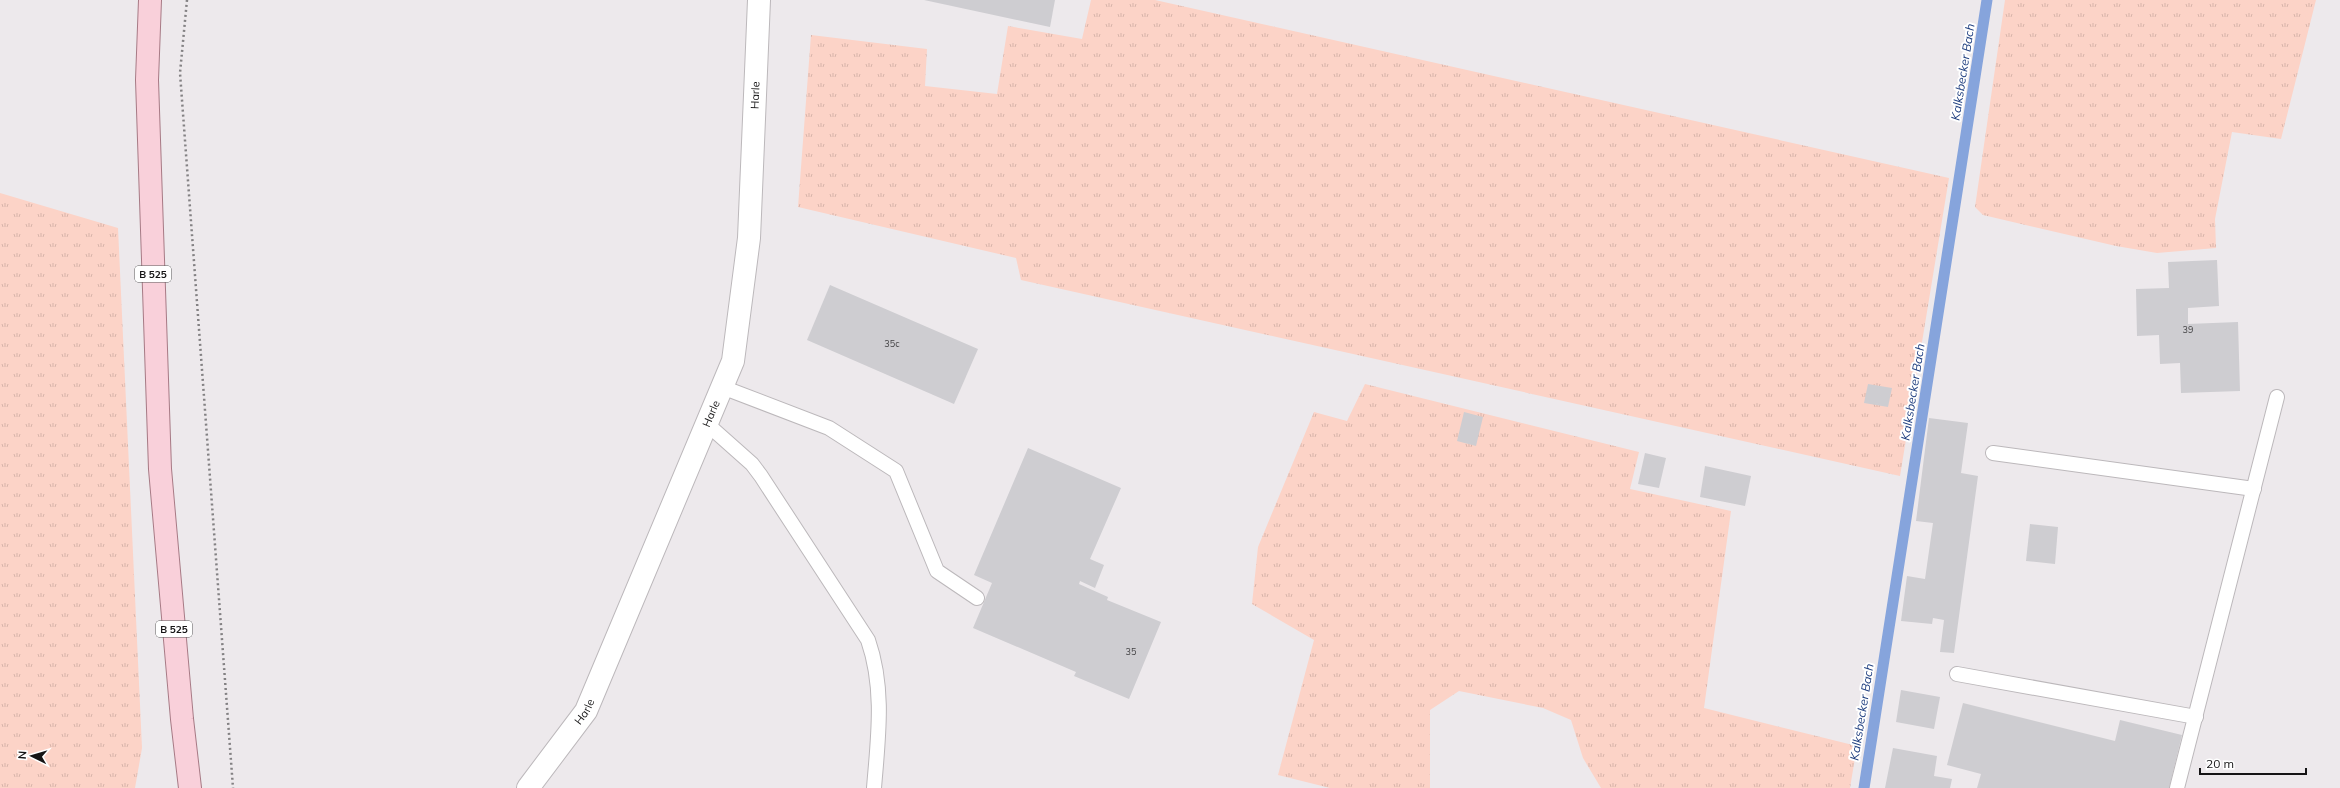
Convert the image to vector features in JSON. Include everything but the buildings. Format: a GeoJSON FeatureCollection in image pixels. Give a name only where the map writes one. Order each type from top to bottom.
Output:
{"type":"FeatureCollection","features":[{"type":"Feature","properties":{"kind":"main road","name":"B 525"},"geometry":{"type":"LineString","coordinates":[[150,0],[147,80],[160,469],[182,718],[190,788]]}},
{"type":"Feature","properties":{"kind":"street","name":"Harle"},"geometry":{"type":"LineString","coordinates":[[528,788],[586,711],[733,361],[749,238],[759,0]]}},
{"type":"Feature","properties":{"kind":"lane"},"geometry":{"type":"LineString","coordinates":[[722,387],[829,428],[896,471],[937,571],[977,598]]}},
{"type":"Feature","properties":{"kind":"lane"},"geometry":{"type":"LineString","coordinates":[[2177,788],[2277,398]]}},
{"type":"Feature","properties":{"kind":"lane"},"geometry":{"type":"LineString","coordinates":[[707,424],[752,464],[762,476],[868,640],[875,661],[880,705],[874,788]]}},
{"type":"Feature","properties":{"kind":"lane"},"geometry":{"type":"LineString","coordinates":[[1994,453],[2254,489]]}},
{"type":"Feature","properties":{"kind":"lane"},"geometry":{"type":"LineString","coordinates":[[1958,674],[2196,717]]}},
{"type":"Feature","properties":{"kind":"path"},"geometry":{"type":"LineString","coordinates":[[187,0],[180,73],[233,788]]}},
{"type":"Feature","properties":{"kind":"green space"},"geometry":{"type":"Polygon","coordinates":[[[1091,0],[1155,0],[1949,178],[1900,476],[1021,280],[1016,258],[798,207],[811,35],[927,49],[925,86],[997,94],[1008,26],[1082,39],[1091,0]]]}},
{"type":"Feature","properties":{"kind":"green space"},"geometry":{"type":"Polygon","coordinates":[[[2005,0],[2316,0],[2281,139],[2232,132],[2215,219],[2216,248],[2157,253],[2116,246],[1983,215],[1975,207],[2005,0]]]}},
{"type":"Feature","properties":{"kind":"green space"},"geometry":{"type":"Polygon","coordinates":[[[0,193],[118,228],[142,748],[135,788],[0,788],[0,193]]]}},
{"type":"Feature","properties":{"kind":"green space"},"geometry":{"type":"Polygon","coordinates":[[[1365,384],[1639,452],[1630,489],[1731,511],[1704,708],[1857,746],[1850,788],[1601,788],[1583,758],[1571,720],[1543,708],[1459,691],[1430,710],[1430,788],[1330,788],[1278,775],[1314,640],[1252,604],[1258,547],[1314,412],[1347,421],[1365,384]]]}},
{"type":"Feature","properties":{"kind":"waterway","name":"Kalksbecker Bach"},"geometry":{"type":"LineString","coordinates":[[1864,788],[1987,0]]}}]}
